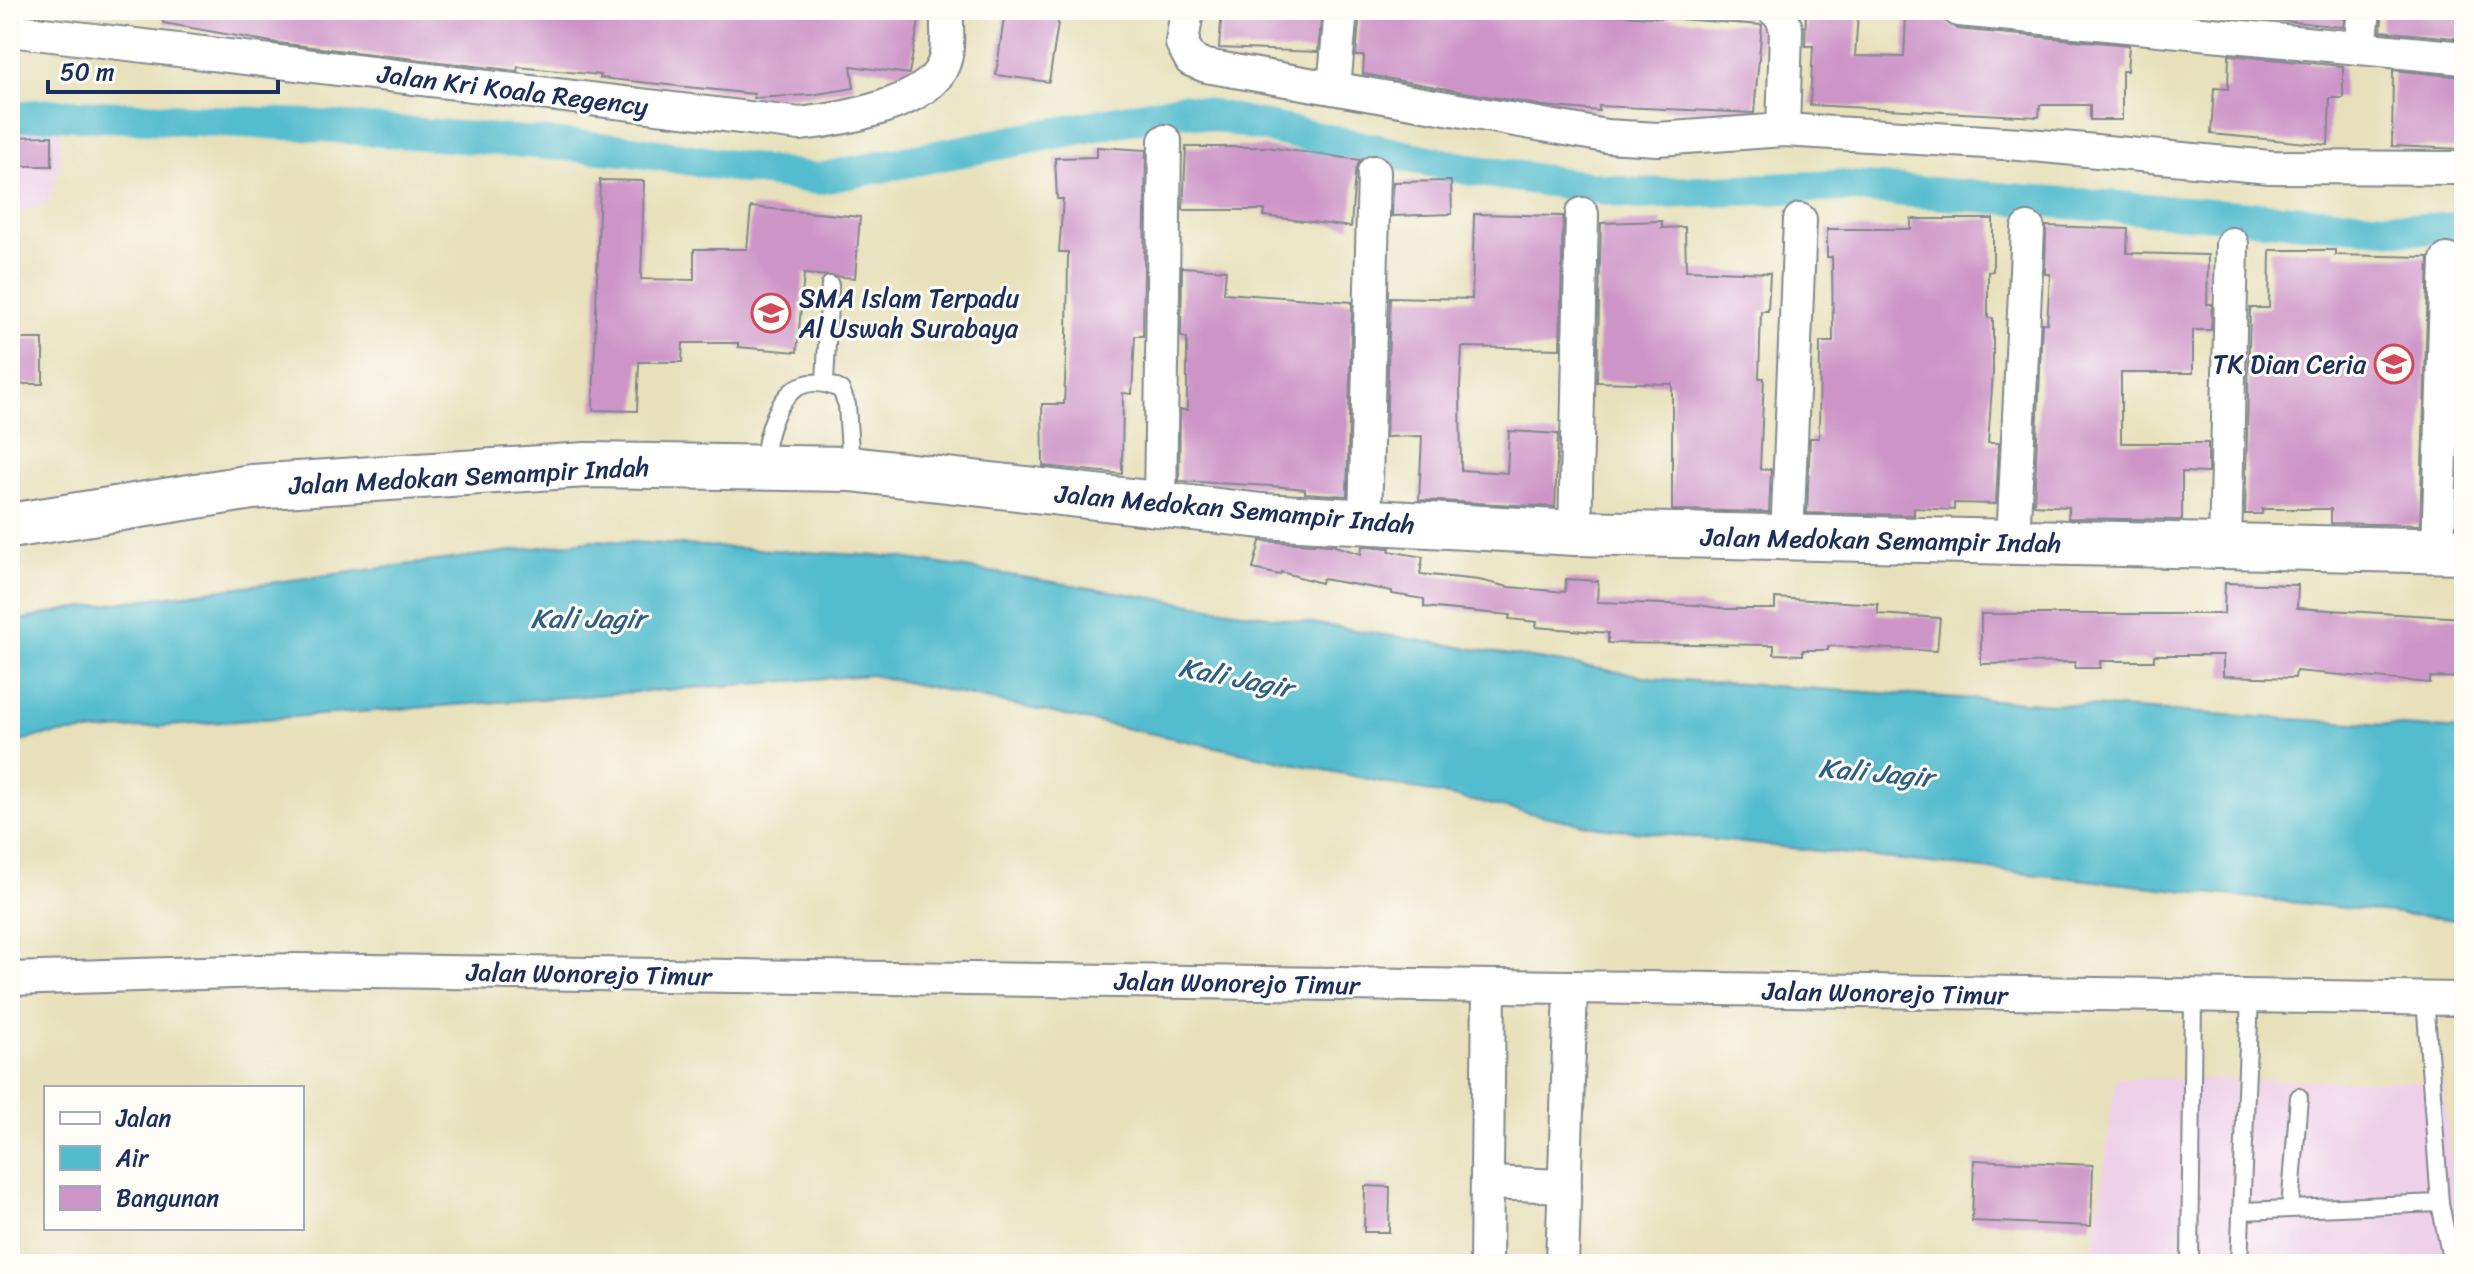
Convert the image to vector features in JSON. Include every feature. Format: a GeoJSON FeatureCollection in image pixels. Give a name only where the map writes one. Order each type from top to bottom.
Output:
{"type":"FeatureCollection","features":[{"type":"Feature","properties":{"kind":"street","name":"Jalan Kri Koala Regency"},"geometry":{"type":"LineString","coordinates":[[10,30],[800,124],[843,120],[880,108],[931,83],[945,61],[947,10]]}},
{"type":"Feature","properties":{"kind":"street"},"geometry":{"type":"LineString","coordinates":[[1187,10],[1182,43],[1191,60],[1389,101],[1606,136],[1658,139],[1783,130],[2020,144],[2270,167],[2464,168]]}},
{"type":"Feature","properties":{"kind":"street"},"geometry":{"type":"LineString","coordinates":[[1334,88],[1341,10]]}},
{"type":"Feature","properties":{"kind":"street"},"geometry":{"type":"LineString","coordinates":[[1774,10],[1781,15],[1786,29],[1783,130]]}},
{"type":"Feature","properties":{"kind":"street"},"geometry":{"type":"LineString","coordinates":[[1959,10],[2224,22],[2295,44],[2464,58]]}},
{"type":"Feature","properties":{"kind":"street"},"geometry":{"type":"LineString","coordinates":[[2360,48],[2364,10]]}},
{"type":"Feature","properties":{"kind":"street"},"geometry":{"type":"LineString","coordinates":[[1160,507],[1165,141]]}},
{"type":"Feature","properties":{"kind":"street"},"geometry":{"type":"LineString","coordinates":[[1365,521],[1374,172]]}},
{"type":"Feature","properties":{"kind":"street"},"geometry":{"type":"LineString","coordinates":[[1575,533],[1582,214]]}},
{"type":"Feature","properties":{"kind":"street"},"geometry":{"type":"LineString","coordinates":[[1787,539],[1800,220]]}},
{"type":"Feature","properties":{"kind":"street"},"geometry":{"type":"LineString","coordinates":[[2013,542],[2028,229]]}},
{"type":"Feature","properties":{"kind":"street"},"geometry":{"type":"LineString","coordinates":[[2225,548],[2232,244]]}},
{"type":"Feature","properties":{"kind":"street"},"geometry":{"type":"LineString","coordinates":[[2447,260],[2451,551]]}},
{"type":"Feature","properties":{"kind":"street","name":"Jalan Medokan Semampir Indah"},"geometry":{"type":"LineString","coordinates":[[10,526],[252,487],[586,465],[851,469],[1160,507],[1575,533],[2451,551]]}},
{"type":"Feature","properties":{"kind":"street","name":"Jalan Wonorejo Timur"},"geometry":{"type":"LineString","coordinates":[[10,979],[294,970],[2464,999]]}},
{"type":"Feature","properties":{"kind":"street"},"geometry":{"type":"LineString","coordinates":[[1486,1264],[1489,987]]}},
{"type":"Feature","properties":{"kind":"street"},"geometry":{"type":"LineString","coordinates":[[1562,1264],[1571,988]]}},
{"type":"Feature","properties":{"kind":"street"},"geometry":{"type":"LineString","coordinates":[[1489,1183],[1565,1186]]}},
{"type":"Feature","properties":{"kind":"lane"},"geometry":{"type":"LineString","coordinates":[[825,382],[830,285]]}},
{"type":"Feature","properties":{"kind":"lane"},"geometry":{"type":"LineString","coordinates":[[763,468],[772,421],[780,404],[803,384],[825,382],[841,390],[847,405],[851,469]]}},
{"type":"Feature","properties":{"kind":"lane"},"geometry":{"type":"LineString","coordinates":[[2239,1264],[2250,996]]}},
{"type":"Feature","properties":{"kind":"lane"},"geometry":{"type":"LineString","coordinates":[[2190,1264],[2193,997]]}},
{"type":"Feature","properties":{"kind":"lane"},"geometry":{"type":"LineString","coordinates":[[2425,998],[2440,1203],[2452,1264]]}},
{"type":"Feature","properties":{"kind":"lane"},"geometry":{"type":"LineString","coordinates":[[2290,1209],[2299,1097]]}},
{"type":"Feature","properties":{"kind":"lane"},"geometry":{"type":"LineString","coordinates":[[2242,1211],[2440,1203]]}},
{"type":"Feature","properties":{"kind":"shaded area"},"geometry":{"type":"Polygon","coordinates":[[[61,129],[60,167],[49,203],[10,216],[10,133],[61,129]]]}},
{"type":"Feature","properties":{"kind":"shaded area"},"geometry":{"type":"Polygon","coordinates":[[[2116,1078],[2443,1082],[2461,1264],[2091,1264],[2116,1078]]]}},
{"type":"Feature","properties":{"kind":"water","name":"Kali Jagir"},"geometry":{"type":"Polygon","coordinates":[[[595,540],[897,557],[1663,679],[2464,730],[2464,921],[1597,827],[871,675],[44,735],[10,745],[10,622],[70,609],[595,540]]]}},
{"type":"Feature","properties":{"kind":"building"},"geometry":{"type":"Polygon","coordinates":[[[164,10],[921,10],[909,74],[851,66],[854,88],[811,95],[754,98],[754,94],[600,78],[601,75],[518,67],[517,71],[277,43],[163,23],[164,10]]]}},
{"type":"Feature","properties":{"kind":"building"},"geometry":{"type":"Polygon","coordinates":[[[1005,10],[1059,17],[1049,82],[996,75],[1005,10]]]}},
{"type":"Feature","properties":{"kind":"building"},"geometry":{"type":"Polygon","coordinates":[[[1222,10],[1322,10],[1318,52],[1219,48],[1222,10]]]}},
{"type":"Feature","properties":{"kind":"building"},"geometry":{"type":"Polygon","coordinates":[[[1360,10],[1553,10],[1762,25],[1754,113],[1599,106],[1599,111],[1543,106],[1363,74],[1364,56],[1356,56],[1360,10]]]}},
{"type":"Feature","properties":{"kind":"building"},"geometry":{"type":"Polygon","coordinates":[[[1806,10],[1858,14],[1855,56],[1904,57],[1906,18],[1943,19],[1957,29],[2129,45],[2127,71],[2122,71],[2122,120],[2090,120],[2090,105],[2040,105],[2039,117],[1810,105],[1813,46],[1805,46],[1806,10]]]}},
{"type":"Feature","properties":{"kind":"building"},"geometry":{"type":"Polygon","coordinates":[[[2179,10],[2345,10],[2343,27],[2179,10]]]}},
{"type":"Feature","properties":{"kind":"building"},"geometry":{"type":"Polygon","coordinates":[[[2383,10],[2464,10],[2464,39],[2381,31],[2383,10]]]}},
{"type":"Feature","properties":{"kind":"building"},"geometry":{"type":"Polygon","coordinates":[[[2229,55],[2343,66],[2343,98],[2330,98],[2328,145],[2211,134],[2214,88],[2228,89],[2229,55]]]}},
{"type":"Feature","properties":{"kind":"building"},"geometry":{"type":"Polygon","coordinates":[[[2393,70],[2464,77],[2462,149],[2392,146],[2393,70]]]}},
{"type":"Feature","properties":{"kind":"building"},"geometry":{"type":"Polygon","coordinates":[[[52,136],[52,166],[10,166],[10,137],[52,136]]]}},
{"type":"Feature","properties":{"kind":"building"},"geometry":{"type":"Polygon","coordinates":[[[1097,147],[1146,150],[1143,336],[1135,336],[1132,394],[1123,393],[1122,474],[1043,466],[1042,404],[1064,404],[1067,335],[1068,252],[1059,252],[1063,199],[1057,199],[1055,158],[1097,157],[1097,147]]]}},
{"type":"Feature","properties":{"kind":"building"},"geometry":{"type":"Polygon","coordinates":[[[1186,147],[1267,147],[1360,160],[1355,172],[1351,227],[1264,216],[1265,210],[1183,210],[1186,147]]]}},
{"type":"Feature","properties":{"kind":"building"},"geometry":{"type":"Polygon","coordinates":[[[600,180],[644,181],[641,279],[694,280],[694,249],[747,249],[751,207],[860,217],[855,278],[804,274],[797,352],[738,347],[738,343],[683,343],[682,362],[639,362],[637,411],[593,410],[600,180]]]}},
{"type":"Feature","properties":{"kind":"building"},"geometry":{"type":"Polygon","coordinates":[[[1451,181],[1452,214],[1392,216],[1393,182],[1451,181]]]}},
{"type":"Feature","properties":{"kind":"building"},"geometry":{"type":"Polygon","coordinates":[[[1474,214],[1563,216],[1560,349],[1462,347],[1460,387],[1461,470],[1507,473],[1509,431],[1558,434],[1555,507],[1419,500],[1422,436],[1386,437],[1390,297],[1472,299],[1474,214]]]}},
{"type":"Feature","properties":{"kind":"building"},"geometry":{"type":"Polygon","coordinates":[[[1911,219],[1993,219],[1993,271],[1988,272],[1988,318],[1993,318],[1993,373],[1988,443],[1999,443],[1996,504],[1954,503],[1954,510],[1914,508],[1914,515],[1807,513],[1810,438],[1819,438],[1820,342],[1833,342],[1832,257],[1827,257],[1827,229],[1911,229],[1911,219]]]}},
{"type":"Feature","properties":{"kind":"building"},"geometry":{"type":"Polygon","coordinates":[[[1662,221],[1662,228],[1685,227],[1686,270],[1770,273],[1768,311],[1761,311],[1759,378],[1764,378],[1760,469],[1771,469],[1769,512],[1672,510],[1672,384],[1597,382],[1601,223],[1662,221]]]}},
{"type":"Feature","properties":{"kind":"building"},"geometry":{"type":"Polygon","coordinates":[[[2046,226],[2128,229],[2127,253],[2208,255],[2207,304],[2212,304],[2211,330],[2193,330],[2193,373],[2121,373],[2121,443],[2208,443],[2208,473],[2182,472],[2182,520],[2068,518],[2069,507],[2034,505],[2042,323],[2047,323],[2050,274],[2045,274],[2046,226]]]}},
{"type":"Feature","properties":{"kind":"building"},"geometry":{"type":"Polygon","coordinates":[[[2270,250],[2335,250],[2335,255],[2429,257],[2420,525],[2331,523],[2331,509],[2262,509],[2262,514],[2245,514],[2250,308],[2269,308],[2270,250]]]}},
{"type":"Feature","properties":{"kind":"building"},"geometry":{"type":"Polygon","coordinates":[[[1182,267],[1226,270],[1224,293],[1352,302],[1347,496],[1305,493],[1305,489],[1272,486],[1179,481],[1180,410],[1187,410],[1187,338],[1181,337],[1182,267]]]}},
{"type":"Feature","properties":{"kind":"building"},"geometry":{"type":"Polygon","coordinates":[[[18,339],[43,339],[43,384],[17,384],[18,339]]]}},
{"type":"Feature","properties":{"kind":"building"},"geometry":{"type":"Polygon","coordinates":[[[1260,541],[1332,545],[1361,554],[1362,546],[1390,548],[1389,551],[1423,557],[1420,574],[1479,580],[1509,587],[1565,592],[1566,579],[1598,581],[1597,602],[1698,605],[1726,609],[1775,609],[1775,598],[1878,604],[1878,614],[1940,618],[1937,651],[1828,646],[1828,650],[1803,650],[1803,655],[1774,654],[1774,645],[1608,643],[1608,633],[1536,627],[1537,622],[1509,619],[1510,615],[1424,607],[1424,599],[1392,594],[1392,591],[1322,579],[1321,583],[1281,572],[1280,575],[1253,569],[1260,541]]]}},
{"type":"Feature","properties":{"kind":"building"},"geometry":{"type":"Polygon","coordinates":[[[2225,583],[2298,585],[2297,608],[2464,618],[2463,678],[2430,677],[2430,683],[2296,671],[2295,678],[2223,676],[2223,655],[2154,655],[2154,661],[2100,661],[2100,668],[2075,668],[2075,662],[1981,664],[1981,614],[2224,614],[2225,583]]]}},
{"type":"Feature","properties":{"kind":"building"},"geometry":{"type":"Polygon","coordinates":[[[1974,1160],[2093,1165],[2091,1226],[1972,1221],[1974,1160]]]}},
{"type":"Feature","properties":{"kind":"building"},"geometry":{"type":"Polygon","coordinates":[[[1365,1186],[1390,1187],[1389,1232],[1364,1232],[1365,1186]]]}},
{"type":"Feature","properties":{"kind":"waterway"},"geometry":{"type":"LineString","coordinates":[[10,117],[52,114],[309,125],[626,150],[817,179],[1181,109],[1472,170],[1637,194],[1838,186],[2412,229],[2464,228]]}},
{"type":"Feature","properties":{"kind":"place","name":"SMA Islam Terpadu Al Uswah Surabaya"},"geometry":{"type":"Point","coordinates":[771,313]}},
{"type":"Feature","properties":{"kind":"place","name":"TK Dian Ceria"},"geometry":{"type":"Point","coordinates":[2394,364]}}]}
